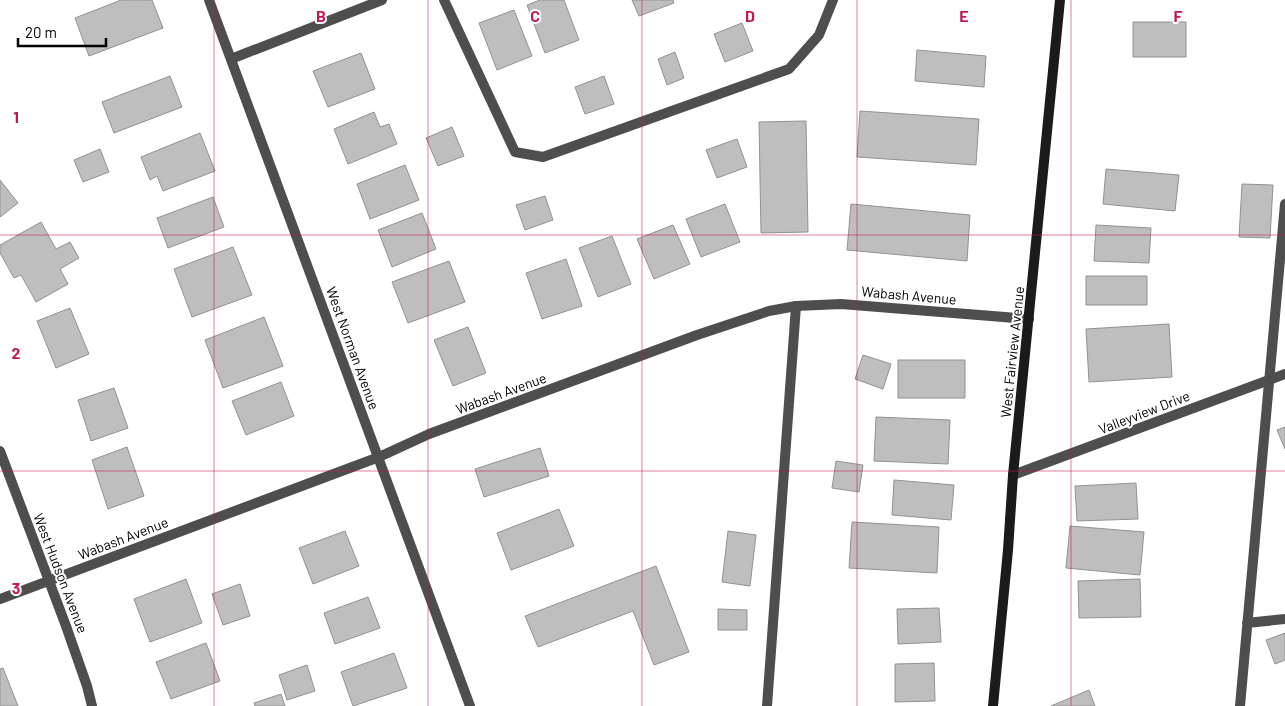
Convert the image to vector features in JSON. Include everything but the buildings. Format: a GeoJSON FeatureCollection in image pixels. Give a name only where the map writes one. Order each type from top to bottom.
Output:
{"type":"FeatureCollection","features":[{"type":"Feature","properties":{"kind":"street","name":"West Norman Avenue"},"geometry":{"type":"LineString","coordinates":[[208,0],[470,706]]}},
{"type":"Feature","properties":{"kind":"street"},"geometry":{"type":"LineString","coordinates":[[231,59],[382,0]]}},
{"type":"Feature","properties":{"kind":"street"},"geometry":{"type":"LineString","coordinates":[[444,0],[515,152],[542,157],[789,69],[819,35],[833,0]]}},
{"type":"Feature","properties":{"kind":"street","name":"West Fairview Avenue"},"geometry":{"type":"LineString","coordinates":[[993,706],[1013,475],[1060,0]]}},
{"type":"Feature","properties":{"kind":"street"},"geometry":{"type":"LineString","coordinates":[[1240,706],[1285,204]]}},
{"type":"Feature","properties":{"kind":"street","name":"Wabash Avenue"},"geometry":{"type":"LineString","coordinates":[[0,599],[379,457],[430,434],[769,311],[796,306],[841,304],[1029,319]]}},
{"type":"Feature","properties":{"kind":"street"},"geometry":{"type":"LineString","coordinates":[[766,706],[796,306]]}},
{"type":"Feature","properties":{"kind":"street","name":"Valleyview Drive"},"geometry":{"type":"LineString","coordinates":[[1013,475],[1285,374]]}},
{"type":"Feature","properties":{"kind":"street","name":"West Hudson Avenue"},"geometry":{"type":"LineString","coordinates":[[0,451],[66,626],[92,706]]}},
{"type":"Feature","properties":{"kind":"street"},"geometry":{"type":"LineString","coordinates":[[1247,623],[1285,619]]}}]}
